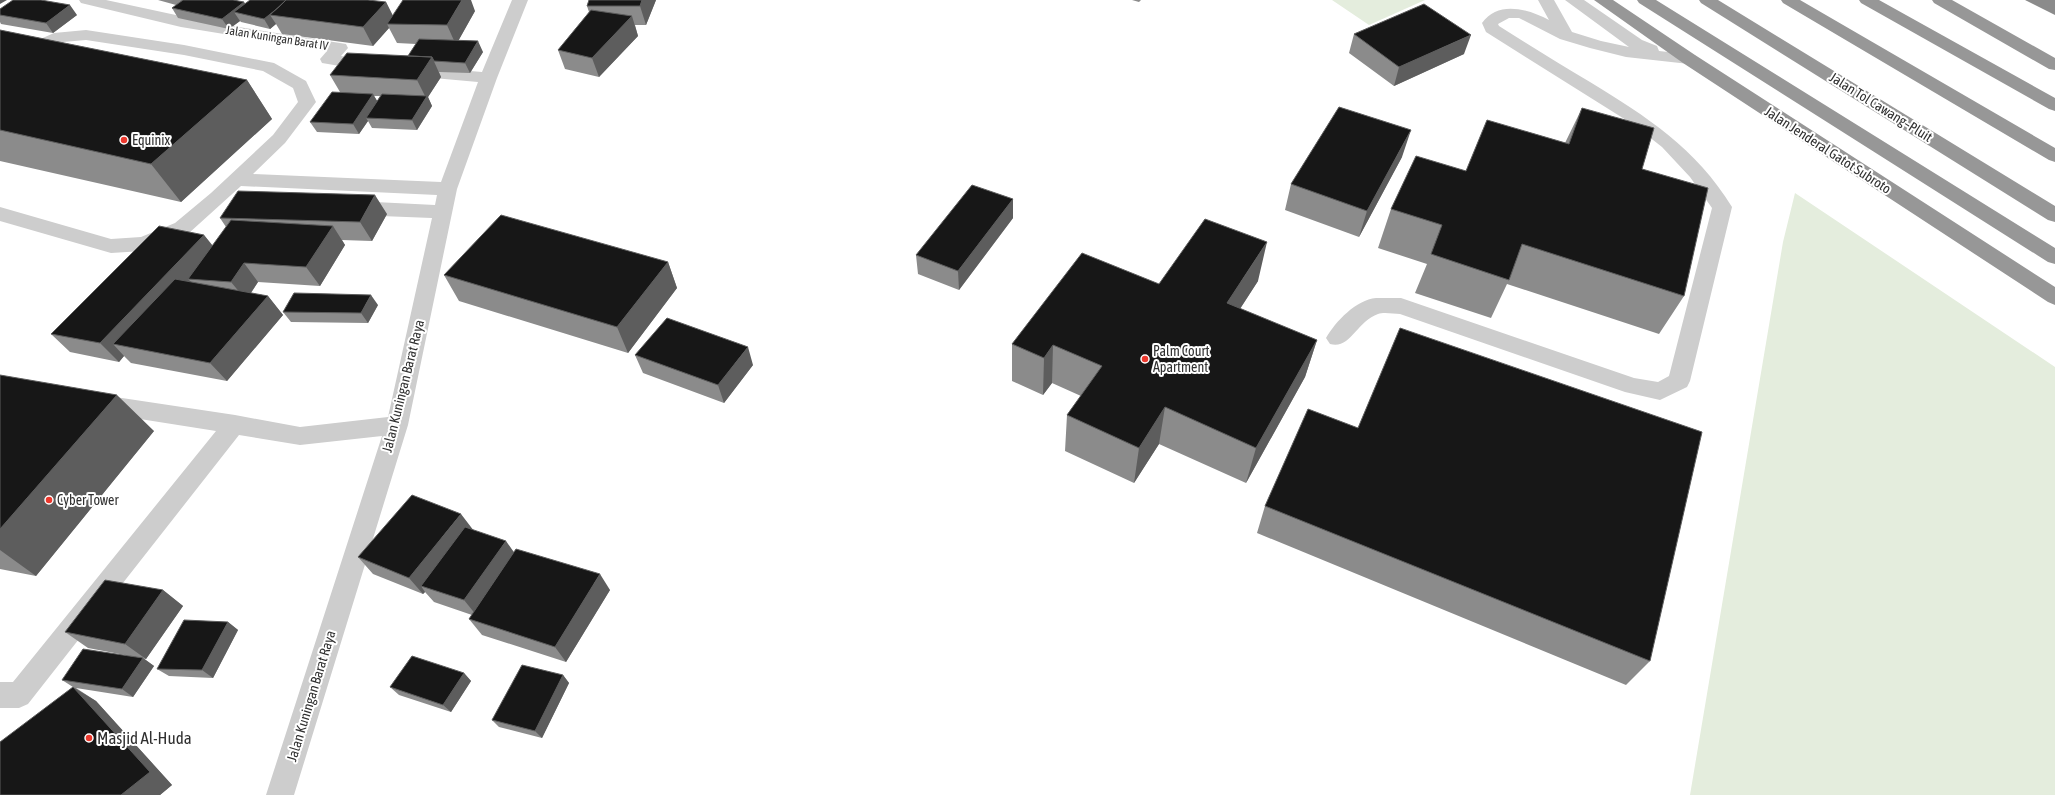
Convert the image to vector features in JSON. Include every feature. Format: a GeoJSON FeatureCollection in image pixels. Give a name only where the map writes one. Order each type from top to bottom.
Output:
{"type":"FeatureCollection","features":[{"type":"Feature","properties":{"kind":"highway","name":"Jalan Jenderal Gatot Subroto"},"geometry":{"type":"LineString","coordinates":[[1602,0],[1689,59],[2055,297]]}},
{"type":"Feature","properties":{"kind":"highway","name":"Jalan Jenderal Gatot Subroto"},"geometry":{"type":"LineString","coordinates":[[1645,0],[2055,257]]}},
{"type":"Feature","properties":{"kind":"highway","name":"Jalan Tol Cawang–Pluit"},"geometry":{"type":"LineString","coordinates":[[1707,0],[2055,215]]}},
{"type":"Feature","properties":{"kind":"highway"},"geometry":{"type":"LineString","coordinates":[[1789,0],[2055,156]]}},
{"type":"Feature","properties":{"kind":"highway"},"geometry":{"type":"LineString","coordinates":[[1867,0],[2055,105]]}},
{"type":"Feature","properties":{"kind":"highway"},"geometry":{"type":"LineString","coordinates":[[1940,0],[2055,64]]}},
{"type":"Feature","properties":{"kind":"street","name":"Jalan Kuningan Barat IV"},"geometry":{"type":"LineString","coordinates":[[87,0],[120,9],[250,35],[340,48],[328,59],[392,69],[488,78]]}},
{"type":"Feature","properties":{"kind":"street","name":"Jalan Kuningan Barat Raya"},"geometry":{"type":"LineString","coordinates":[[280,795],[397,425],[448,189],[488,78],[520,0]]}},
{"type":"Feature","properties":{"kind":"street"},"geometry":{"type":"LineString","coordinates":[[1546,0],[1566,35]]}},
{"type":"Feature","properties":{"kind":"street"},"geometry":{"type":"LineString","coordinates":[[1573,0],[1636,44],[1667,57]]}},
{"type":"Feature","properties":{"kind":"street"},"geometry":{"type":"LineString","coordinates":[[1337,338],[1354,318],[1375,306],[1401,306],[1633,386],[1660,391],[1679,381],[1722,207],[1697,172],[1668,143],[1640,121],[1492,29],[1490,23],[1495,18],[1507,12],[1515,12],[1528,15],[1566,35],[1617,51],[1689,59]]}},
{"type":"Feature","properties":{"kind":"street"},"geometry":{"type":"LineString","coordinates":[[0,72],[33,49],[60,37],[86,35],[184,50],[268,67],[300,85],[307,102],[279,139],[218,198],[182,228],[143,244],[111,246],[0,214]]}},
{"type":"Feature","properties":{"kind":"street"},"geometry":{"type":"LineString","coordinates":[[236,180],[448,189]]}},
{"type":"Feature","properties":{"kind":"street"},"geometry":{"type":"LineString","coordinates":[[218,198],[242,200]]}},
{"type":"Feature","properties":{"kind":"street"},"geometry":{"type":"LineString","coordinates":[[337,207],[443,212]]}},
{"type":"Feature","properties":{"kind":"street"},"geometry":{"type":"LineString","coordinates":[[78,401],[236,424],[300,436],[397,425]]}},
{"type":"Feature","properties":{"kind":"street"},"geometry":{"type":"LineString","coordinates":[[0,695],[20,695],[236,424]]}},
{"type":"Feature","properties":{"kind":"green space"},"geometry":{"type":"Polygon","coordinates":[[[1332,0],[1425,0],[1369,25],[1332,0]]]}},
{"type":"Feature","properties":{"kind":"green space"},"geometry":{"type":"Polygon","coordinates":[[[1795,193],[2055,367],[2055,795],[1690,795],[1783,242],[1795,193]]]}},
{"type":"Feature","properties":{"kind":"building"},"geometry":{"type":"Polygon","coordinates":[[[13,0],[41,0],[70,5],[46,23],[0,15],[0,9],[13,0]]]}},
{"type":"Feature","properties":{"kind":"building"},"geometry":{"type":"Polygon","coordinates":[[[183,0],[233,0],[244,2],[222,19],[172,8],[183,0]]]}},
{"type":"Feature","properties":{"kind":"building"},"geometry":{"type":"Polygon","coordinates":[[[250,0],[286,0],[264,19],[234,12],[250,0]]]}},
{"type":"Feature","properties":{"kind":"building"},"geometry":{"type":"Polygon","coordinates":[[[286,0],[368,0],[386,2],[363,27],[270,15],[286,0]]]}},
{"type":"Feature","properties":{"kind":"building"},"geometry":{"type":"Polygon","coordinates":[[[403,0],[462,0],[447,25],[387,24],[403,0]]]}},
{"type":"Feature","properties":{"kind":"building"},"geometry":{"type":"Polygon","coordinates":[[[589,0],[642,0],[640,6],[587,6],[589,0]]]}},
{"type":"Feature","properties":{"kind":"building"},"geometry":{"type":"Polygon","coordinates":[[[1424,4],[1471,35],[1399,67],[1354,34],[1424,4]]]}},
{"type":"Feature","properties":{"kind":"building"},"geometry":{"type":"Polygon","coordinates":[[[591,10],[632,16],[592,58],[558,50],[591,10]]]}},
{"type":"Feature","properties":{"kind":"building"},"geometry":{"type":"Polygon","coordinates":[[[0,30],[247,80],[151,164],[0,130],[0,30]]]}},
{"type":"Feature","properties":{"kind":"building"},"geometry":{"type":"Polygon","coordinates":[[[419,39],[478,41],[465,63],[434,61],[432,57],[408,56],[419,39]]]}},
{"type":"Feature","properties":{"kind":"building"},"geometry":{"type":"Polygon","coordinates":[[[347,53],[432,57],[417,80],[330,75],[347,53]]]}},
{"type":"Feature","properties":{"kind":"building"},"geometry":{"type":"Polygon","coordinates":[[[332,92],[373,94],[353,124],[310,122],[332,92]]]}},
{"type":"Feature","properties":{"kind":"building"},"geometry":{"type":"Polygon","coordinates":[[[382,94],[427,96],[412,120],[366,118],[382,94]]]}},
{"type":"Feature","properties":{"kind":"building"},"geometry":{"type":"Polygon","coordinates":[[[1339,107],[1411,130],[1367,211],[1291,184],[1339,107]]]}},
{"type":"Feature","properties":{"kind":"building"},"geometry":{"type":"Polygon","coordinates":[[[1582,108],[1654,128],[1642,169],[1708,188],[1684,296],[1522,244],[1509,280],[1431,254],[1442,225],[1391,209],[1416,156],[1466,171],[1487,120],[1569,144],[1582,108]]]}},
{"type":"Feature","properties":{"kind":"building"},"geometry":{"type":"Polygon","coordinates":[[[972,185],[1013,199],[958,271],[916,255],[972,185]]]}},
{"type":"Feature","properties":{"kind":"building"},"geometry":{"type":"Polygon","coordinates":[[[238,191],[375,195],[360,222],[220,218],[238,191]]]}},
{"type":"Feature","properties":{"kind":"building"},"geometry":{"type":"Polygon","coordinates":[[[501,215],[668,262],[617,327],[444,275],[501,215]]]}},
{"type":"Feature","properties":{"kind":"building","name":"Palm Court Apartment"},"geometry":{"type":"Polygon","coordinates":[[[1205,219],[1267,242],[1227,303],[1317,340],[1256,448],[1165,407],[1139,448],[1067,415],[1102,366],[1053,345],[1044,358],[1012,344],[1082,253],[1159,284],[1205,219]]]}},
{"type":"Feature","properties":{"kind":"building"},"geometry":{"type":"Polygon","coordinates":[[[231,220],[333,226],[306,267],[244,263],[231,282],[188,279],[231,220]]]}},
{"type":"Feature","properties":{"kind":"building"},"geometry":{"type":"Polygon","coordinates":[[[159,226],[204,235],[100,343],[51,334],[159,226]]]}},
{"type":"Feature","properties":{"kind":"building"},"geometry":{"type":"Polygon","coordinates":[[[175,279],[268,296],[210,363],[113,344],[175,279]]]}},
{"type":"Feature","properties":{"kind":"building"},"geometry":{"type":"Polygon","coordinates":[[[294,293],[371,295],[361,313],[283,312],[294,293]]]}},
{"type":"Feature","properties":{"kind":"building"},"geometry":{"type":"Polygon","coordinates":[[[667,318],[748,347],[718,385],[635,355],[667,318]]]}},
{"type":"Feature","properties":{"kind":"building"},"geometry":{"type":"Polygon","coordinates":[[[1400,328],[1702,432],[1650,661],[1265,506],[1308,409],[1358,428],[1400,328]]]}},
{"type":"Feature","properties":{"kind":"building"},"geometry":{"type":"Polygon","coordinates":[[[0,375],[117,395],[0,529],[0,375]]]}},
{"type":"Feature","properties":{"kind":"building"},"geometry":{"type":"Polygon","coordinates":[[[412,495],[461,514],[409,578],[358,557],[412,495]]]}},
{"type":"Feature","properties":{"kind":"building"},"geometry":{"type":"Polygon","coordinates":[[[465,527],[506,541],[464,600],[421,586],[465,527]]]}},
{"type":"Feature","properties":{"kind":"building"},"geometry":{"type":"Polygon","coordinates":[[[516,549],[600,574],[555,647],[469,619],[516,549]]]}},
{"type":"Feature","properties":{"kind":"building"},"geometry":{"type":"Polygon","coordinates":[[[105,580],[163,590],[125,644],[65,632],[105,580]]]}},
{"type":"Feature","properties":{"kind":"building"},"geometry":{"type":"Polygon","coordinates":[[[184,620],[228,622],[202,670],[157,669],[184,620]]]}},
{"type":"Feature","properties":{"kind":"building"},"geometry":{"type":"Polygon","coordinates":[[[83,649],[143,658],[122,689],[62,680],[83,649]]]}},
{"type":"Feature","properties":{"kind":"building"},"geometry":{"type":"Polygon","coordinates":[[[412,656],[464,673],[443,705],[390,687],[412,656]]]}},
{"type":"Feature","properties":{"kind":"building"},"geometry":{"type":"Polygon","coordinates":[[[522,665],[563,675],[535,731],[492,720],[522,665]]]}},
{"type":"Feature","properties":{"kind":"building","name":"Masjid Al-Huda"},"geometry":{"type":"Polygon","coordinates":[[[73,687],[150,772],[121,795],[0,795],[0,742],[73,687]]]}},
{"type":"Feature","properties":{"kind":"place","name":"Equinix"},"geometry":{"type":"Point","coordinates":[124,140]}},
{"type":"Feature","properties":{"kind":"place","name":"Palm Court Apartment"},"geometry":{"type":"Point","coordinates":[1145,359]}},
{"type":"Feature","properties":{"kind":"place","name":"Cyber Tower"},"geometry":{"type":"Point","coordinates":[49,500]}},
{"type":"Feature","properties":{"kind":"place","name":"Masjid Al-Huda"},"geometry":{"type":"Point","coordinates":[89,738]}}]}
